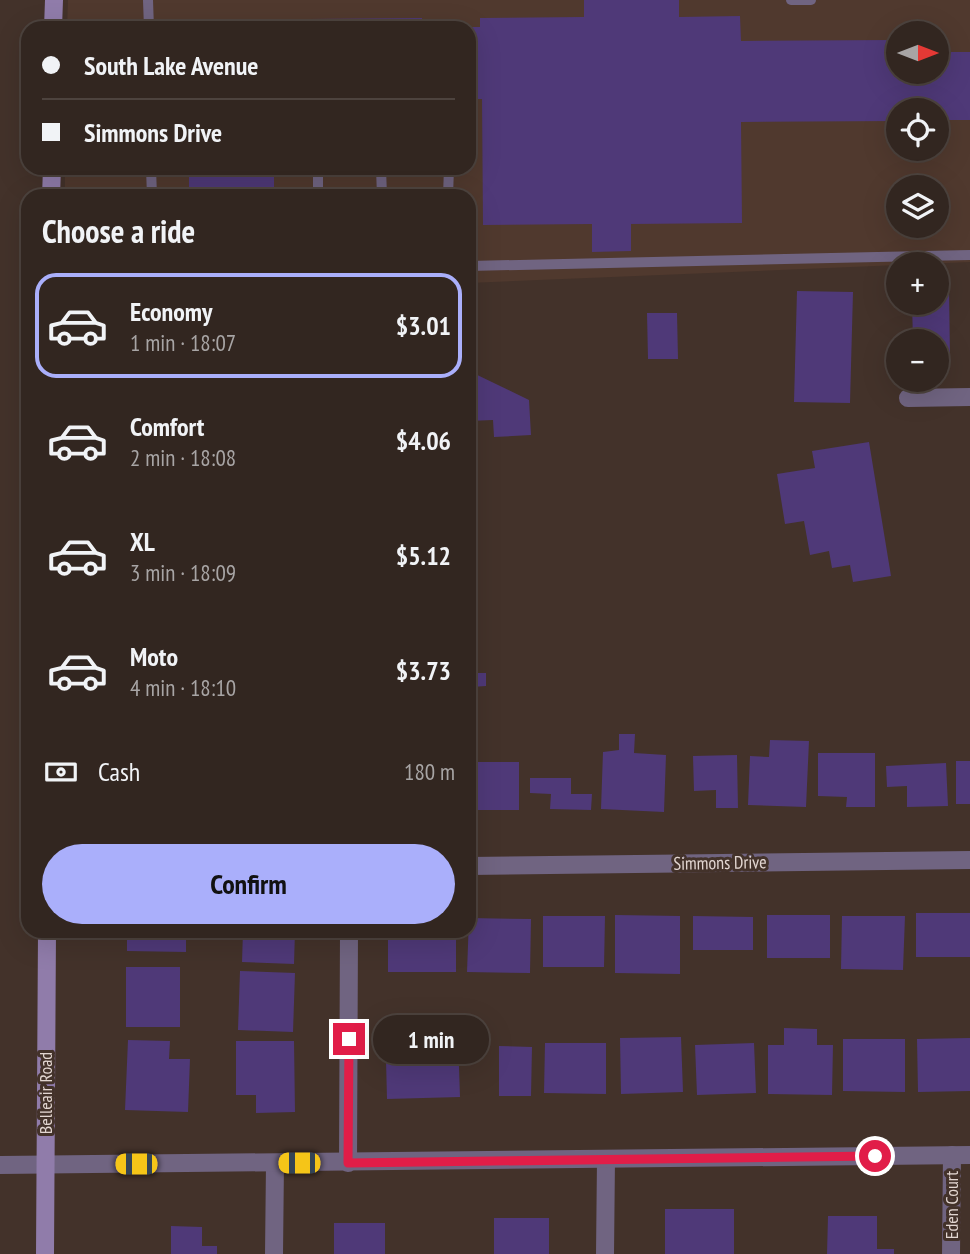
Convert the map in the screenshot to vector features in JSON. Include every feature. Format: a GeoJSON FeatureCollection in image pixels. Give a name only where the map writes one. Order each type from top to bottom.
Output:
{"type":"FeatureCollection","features":[{"type":"Feature","properties":{"kind":"main road"},"geometry":{"type":"LineString","coordinates":[[53,21],[54,0]]}},
{"type":"Feature","properties":{"kind":"main road","name":"Belleair Road"},"geometry":{"type":"LineString","coordinates":[[45,1254],[47,938]]}},
{"type":"Feature","properties":{"kind":"street"},"geometry":{"type":"LineString","coordinates":[[908,398],[970,397]]}},
{"type":"Feature","properties":{"kind":"street","name":"Simmons Drive"},"geometry":{"type":"LineString","coordinates":[[476,866],[970,860]]}},
{"type":"Feature","properties":{"kind":"street"},"geometry":{"type":"LineString","coordinates":[[348,1163],[349,938]]}},
{"type":"Feature","properties":{"kind":"street"},"geometry":{"type":"LineString","coordinates":[[0,1165],[961,1155]]}},
{"type":"Feature","properties":{"kind":"street","name":"Eden Court"},"geometry":{"type":"LineString","coordinates":[[951,1254],[961,1155]]}},
{"type":"Feature","properties":{"kind":"street"},"geometry":{"type":"LineString","coordinates":[[605,1254],[606,1159]]}},
{"type":"Feature","properties":{"kind":"street"},"geometry":{"type":"LineString","coordinates":[[274,1254],[275,1163]]}},
{"type":"Feature","properties":{"kind":"lane"},"geometry":{"type":"LineString","coordinates":[[148,0],[149,21]]}},
{"type":"Feature","properties":{"kind":"lane"},"geometry":{"type":"LineString","coordinates":[[791,0],[811,0]]}},
{"type":"Feature","properties":{"kind":"lane"},"geometry":{"type":"LineString","coordinates":[[476,266],[970,255]]}},
{"type":"Feature","properties":{"kind":"shaded area"},"geometry":{"type":"Polygon","coordinates":[[[68,0],[970,0],[970,262],[949,263],[949,252],[886,252],[886,266],[476,283],[476,189],[65,189],[65,175],[476,175],[476,21],[67,21],[68,0]]]}},
{"type":"Feature","properties":{"kind":"building"},"geometry":{"type":"Polygon","coordinates":[[[584,0],[679,0],[679,17],[740,16],[741,41],[886,40],[886,84],[949,84],[949,52],[970,52],[970,120],[949,120],[949,98],[886,98],[886,121],[741,122],[742,223],[631,224],[631,251],[592,252],[592,224],[483,225],[482,99],[476,99],[476,27],[480,27],[480,18],[584,17],[584,0]]]}},
{"type":"Feature","properties":{"kind":"building"},"geometry":{"type":"Polygon","coordinates":[[[422,18],[422,21],[187,20],[422,18]]]}},
{"type":"Feature","properties":{"kind":"building"},"geometry":{"type":"Polygon","coordinates":[[[189,175],[274,175],[274,189],[189,189],[189,175]]]}},
{"type":"Feature","properties":{"kind":"building"},"geometry":{"type":"Polygon","coordinates":[[[949,288],[950,358],[949,329],[913,329],[912,315],[949,315],[949,288]]]}},
{"type":"Feature","properties":{"kind":"building"},"geometry":{"type":"Polygon","coordinates":[[[797,291],[853,292],[850,403],[794,402],[797,291]]]}},
{"type":"Feature","properties":{"kind":"building"},"geometry":{"type":"Polygon","coordinates":[[[647,313],[677,313],[678,359],[648,359],[647,313]]]}},
{"type":"Feature","properties":{"kind":"building"},"geometry":{"type":"Polygon","coordinates":[[[476,374],[529,400],[531,435],[494,437],[493,420],[476,421],[476,374]]]}},
{"type":"Feature","properties":{"kind":"building"},"geometry":{"type":"Polygon","coordinates":[[[869,442],[891,576],[853,582],[850,565],[832,568],[829,551],[810,555],[804,521],[785,524],[777,474],[815,468],[812,451],[869,442]]]}},
{"type":"Feature","properties":{"kind":"building"},"geometry":{"type":"Polygon","coordinates":[[[476,673],[486,673],[486,686],[476,687],[476,673]]]}},
{"type":"Feature","properties":{"kind":"building"},"geometry":{"type":"Polygon","coordinates":[[[619,734],[635,734],[634,753],[666,755],[664,812],[601,809],[603,752],[619,750],[619,734]]]}},
{"type":"Feature","properties":{"kind":"building"},"geometry":{"type":"Polygon","coordinates":[[[770,740],[809,741],[806,807],[748,805],[750,756],[769,757],[770,740]]]}},
{"type":"Feature","properties":{"kind":"building"},"geometry":{"type":"Polygon","coordinates":[[[476,748],[477,762],[519,762],[519,810],[476,810],[476,748]]]}},
{"type":"Feature","properties":{"kind":"building"},"geometry":{"type":"Polygon","coordinates":[[[818,753],[875,753],[875,807],[846,807],[847,797],[818,796],[818,753]]]}},
{"type":"Feature","properties":{"kind":"building"},"geometry":{"type":"Polygon","coordinates":[[[737,755],[738,808],[716,808],[716,790],[694,791],[693,756],[737,755]]]}},
{"type":"Feature","properties":{"kind":"building"},"geometry":{"type":"Polygon","coordinates":[[[956,761],[970,761],[970,804],[956,804],[956,761]]]}},
{"type":"Feature","properties":{"kind":"building"},"geometry":{"type":"Polygon","coordinates":[[[946,763],[948,806],[907,807],[907,786],[887,787],[886,766],[946,763]]]}},
{"type":"Feature","properties":{"kind":"building"},"geometry":{"type":"Polygon","coordinates":[[[530,778],[571,778],[571,794],[592,794],[591,810],[550,809],[551,794],[530,793],[530,778]]]}},
{"type":"Feature","properties":{"kind":"building"},"geometry":{"type":"Polygon","coordinates":[[[916,913],[970,913],[970,957],[916,957],[916,913]]]}},
{"type":"Feature","properties":{"kind":"building"},"geometry":{"type":"Polygon","coordinates":[[[615,915],[680,916],[680,974],[615,973],[615,915]]]}},
{"type":"Feature","properties":{"kind":"building"},"geometry":{"type":"Polygon","coordinates":[[[767,915],[830,915],[830,958],[767,958],[767,915]]]}},
{"type":"Feature","properties":{"kind":"building"},"geometry":{"type":"Polygon","coordinates":[[[543,916],[605,916],[604,967],[543,967],[543,916]]]}},
{"type":"Feature","properties":{"kind":"building"},"geometry":{"type":"Polygon","coordinates":[[[693,916],[753,917],[753,950],[693,950],[693,916]]]}},
{"type":"Feature","properties":{"kind":"building"},"geometry":{"type":"Polygon","coordinates":[[[842,916],[905,916],[903,970],[841,969],[842,916]]]}},
{"type":"Feature","properties":{"kind":"building"},"geometry":{"type":"Polygon","coordinates":[[[476,918],[531,919],[530,973],[467,972],[468,938],[476,938],[476,918]]]}},
{"type":"Feature","properties":{"kind":"building"},"geometry":{"type":"Polygon","coordinates":[[[127,938],[186,938],[186,952],[127,951],[127,938]]]}},
{"type":"Feature","properties":{"kind":"building"},"geometry":{"type":"Polygon","coordinates":[[[243,938],[295,938],[294,964],[242,962],[243,938]]]}},
{"type":"Feature","properties":{"kind":"building"},"geometry":{"type":"Polygon","coordinates":[[[388,938],[456,938],[456,972],[388,972],[388,938]]]}},
{"type":"Feature","properties":{"kind":"building"},"geometry":{"type":"Polygon","coordinates":[[[126,967],[180,967],[180,1027],[126,1027],[126,967]]]}},
{"type":"Feature","properties":{"kind":"building"},"geometry":{"type":"Polygon","coordinates":[[[240,971],[295,973],[293,1032],[238,1030],[240,971]]]}},
{"type":"Feature","properties":{"kind":"building"},"geometry":{"type":"Polygon","coordinates":[[[784,1028],[817,1029],[817,1045],[833,1045],[832,1095],[768,1094],[768,1045],[784,1045],[784,1028]]]}},
{"type":"Feature","properties":{"kind":"building"},"geometry":{"type":"Polygon","coordinates":[[[458,1037],[460,1097],[387,1099],[386,1060],[404,1059],[403,1039],[458,1037]]]}},
{"type":"Feature","properties":{"kind":"building"},"geometry":{"type":"Polygon","coordinates":[[[681,1037],[683,1092],[621,1094],[620,1038],[681,1037]]]}},
{"type":"Feature","properties":{"kind":"building"},"geometry":{"type":"Polygon","coordinates":[[[970,1038],[970,1091],[918,1092],[917,1039],[970,1038]]]}},
{"type":"Feature","properties":{"kind":"building"},"geometry":{"type":"Polygon","coordinates":[[[843,1039],[905,1039],[905,1092],[843,1091],[843,1039]]]}},
{"type":"Feature","properties":{"kind":"building"},"geometry":{"type":"Polygon","coordinates":[[[128,1040],[170,1041],[169,1059],[190,1059],[188,1112],[125,1110],[128,1040]]]}},
{"type":"Feature","properties":{"kind":"building"},"geometry":{"type":"Polygon","coordinates":[[[236,1041],[294,1041],[295,1112],[256,1113],[256,1095],[236,1095],[236,1041]]]}},
{"type":"Feature","properties":{"kind":"building"},"geometry":{"type":"Polygon","coordinates":[[[545,1043],[606,1043],[606,1094],[544,1093],[545,1043]]]}},
{"type":"Feature","properties":{"kind":"building"},"geometry":{"type":"Polygon","coordinates":[[[754,1043],[756,1093],[697,1095],[695,1045],[754,1043]]]}},
{"type":"Feature","properties":{"kind":"building"},"geometry":{"type":"Polygon","coordinates":[[[499,1046],[532,1047],[531,1096],[499,1096],[499,1046]]]}},
{"type":"Feature","properties":{"kind":"building"},"geometry":{"type":"Polygon","coordinates":[[[665,1209],[734,1209],[734,1254],[665,1254],[665,1209]]]}},
{"type":"Feature","properties":{"kind":"building"},"geometry":{"type":"Polygon","coordinates":[[[828,1216],[877,1216],[877,1249],[894,1249],[894,1254],[827,1254],[828,1216]]]}},
{"type":"Feature","properties":{"kind":"building"},"geometry":{"type":"Polygon","coordinates":[[[494,1218],[549,1218],[549,1254],[494,1254],[494,1218]]]}},
{"type":"Feature","properties":{"kind":"building"},"geometry":{"type":"Polygon","coordinates":[[[334,1223],[385,1223],[385,1254],[334,1254],[334,1223]]]}},
{"type":"Feature","properties":{"kind":"building"},"geometry":{"type":"Polygon","coordinates":[[[171,1226],[202,1227],[202,1246],[217,1246],[217,1254],[171,1254],[171,1226]]]}},
{"type":"Feature","properties":{"kind":"route"},"geometry":{"type":"LineString","coordinates":[[349,1039],[348,1163],[875,1156]]}}]}
